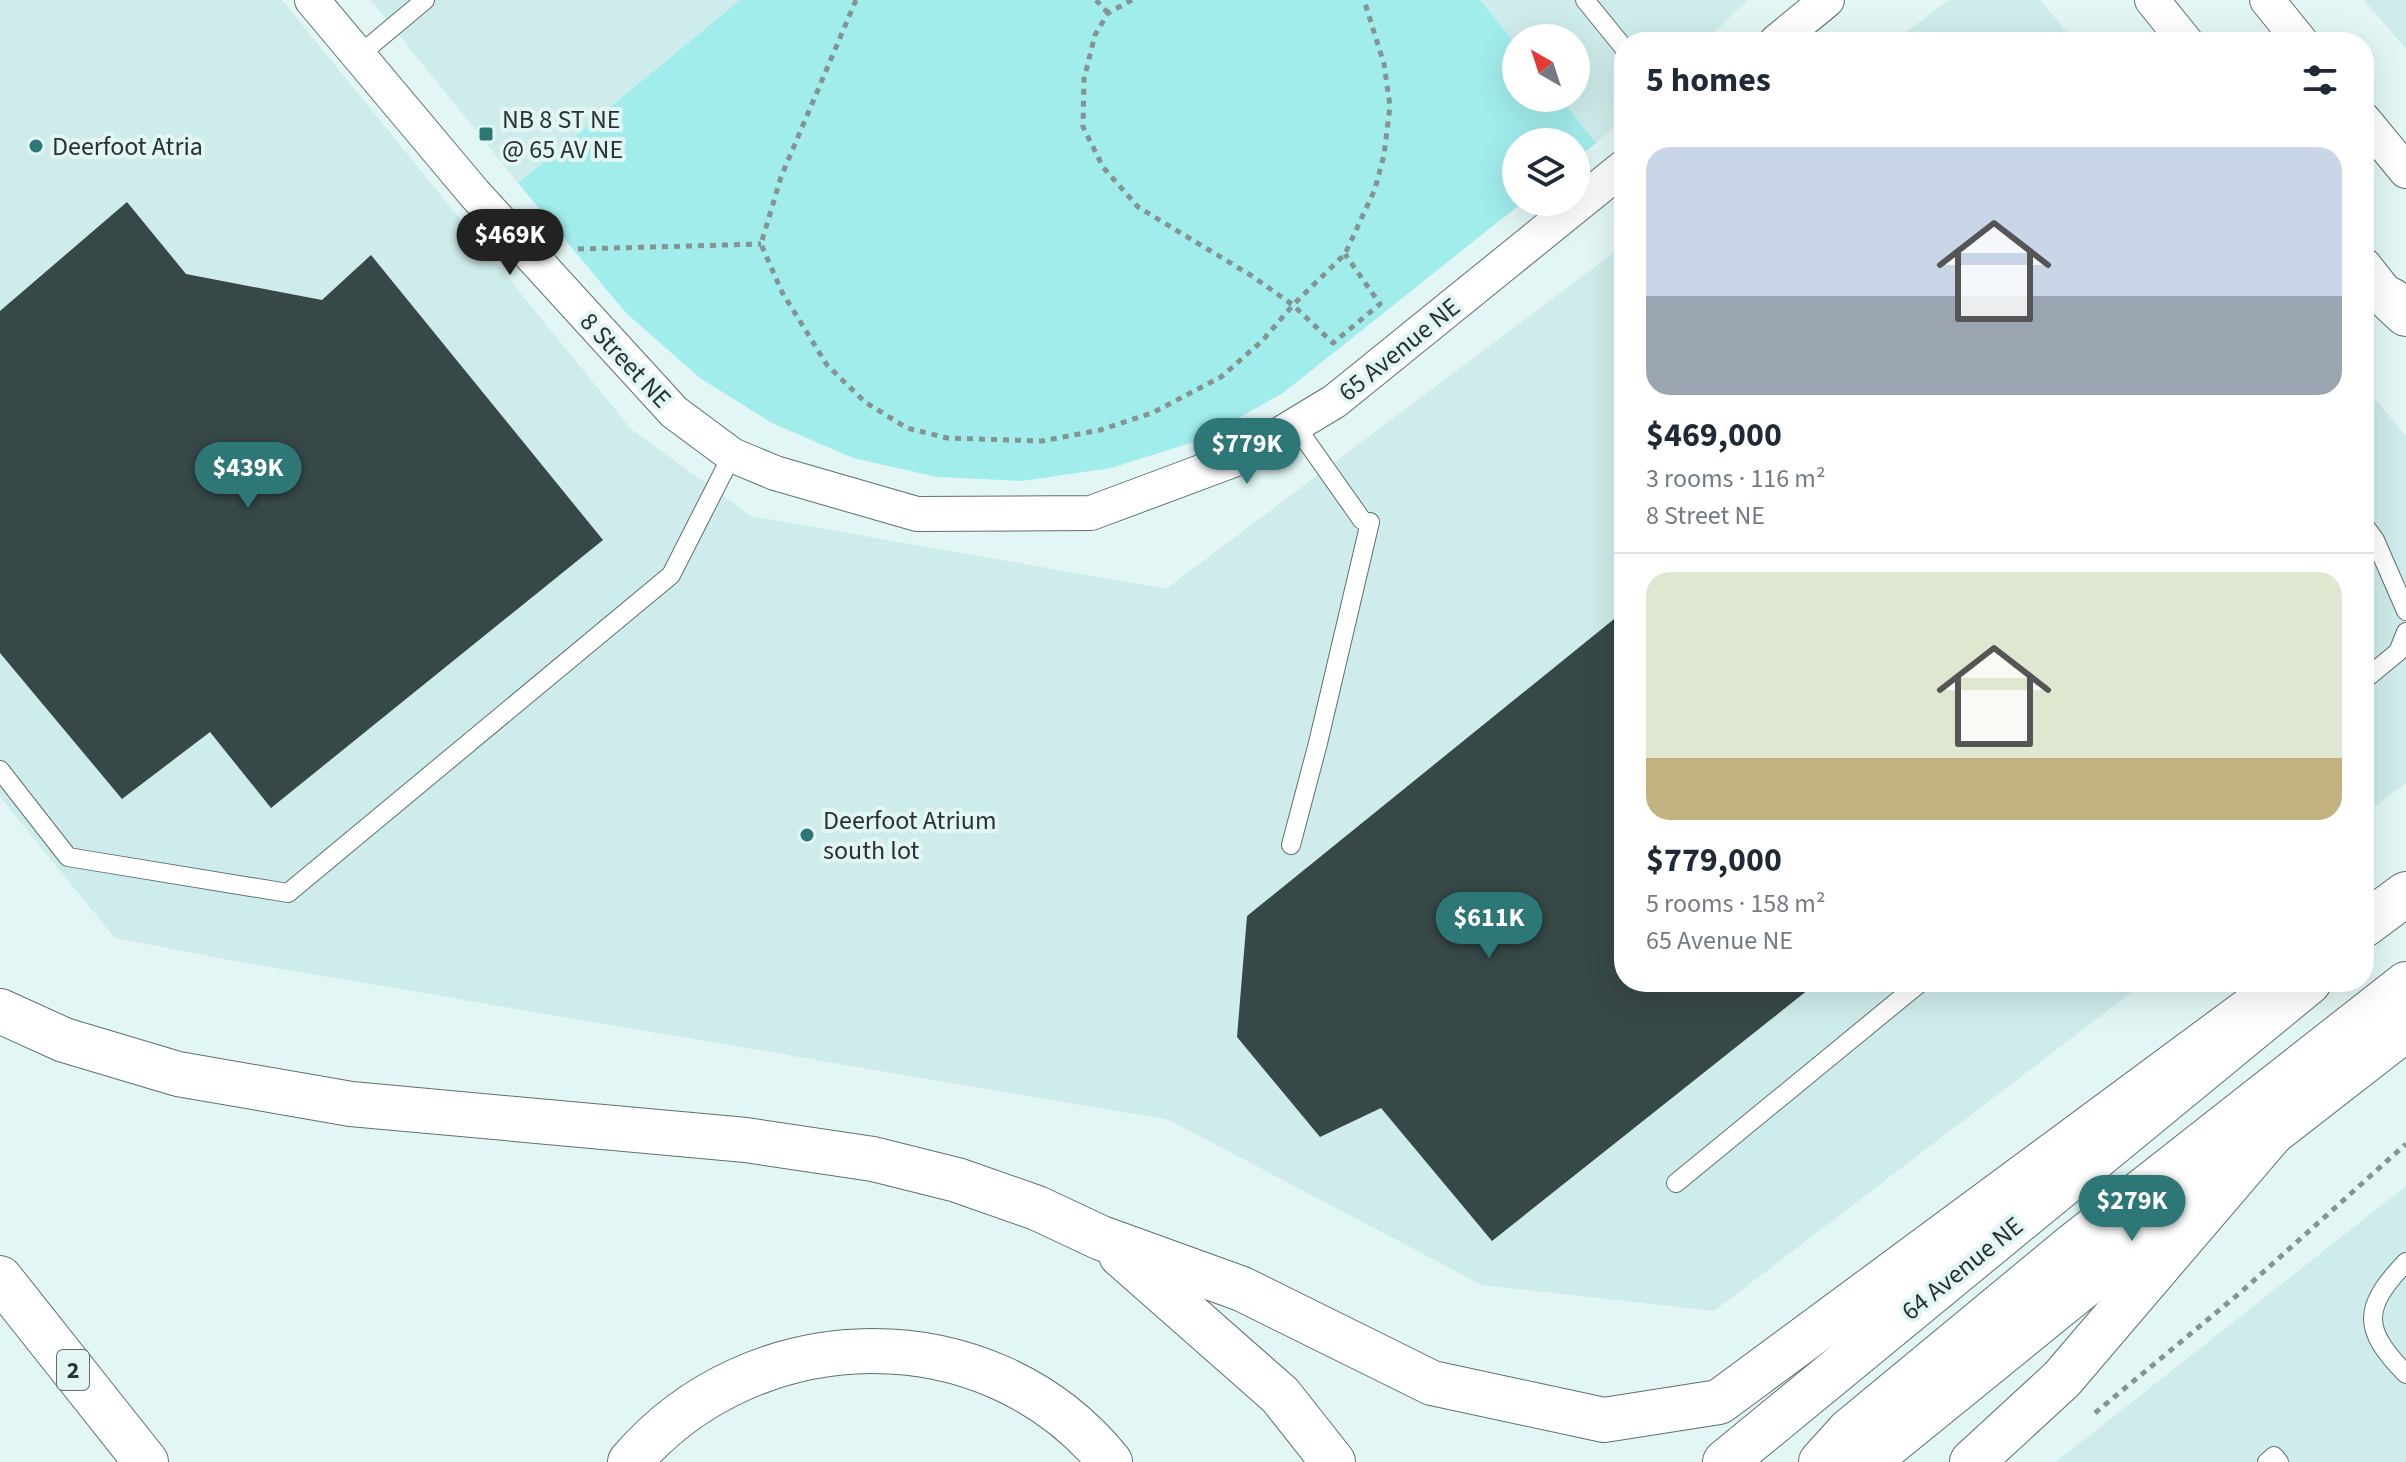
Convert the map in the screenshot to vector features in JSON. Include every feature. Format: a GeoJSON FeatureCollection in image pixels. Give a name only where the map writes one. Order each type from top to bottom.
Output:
{"type":"FeatureCollection","features":[{"type":"Feature","properties":{"kind":"main road"},"geometry":{"type":"LineString","coordinates":[[2374,918],[2406,894]]}},
{"type":"Feature","properties":{"kind":"main road"},"geometry":{"type":"LineString","coordinates":[[2374,929],[2406,903]]}},
{"type":"Feature","properties":{"kind":"main road"},"geometry":{"type":"LineString","coordinates":[[1821,1462],[1849,1431],[2075,1244],[2406,984]]}},
{"type":"Feature","properties":{"kind":"main road"},"geometry":{"type":"LineString","coordinates":[[0,1011],[64,1040],[178,1074],[351,1104],[746,1140],[873,1159],[957,1180],[1037,1208],[1101,1238],[1242,1289],[1432,1383],[1604,1420],[1719,1402],[2273,992]]}},
{"type":"Feature","properties":{"kind":"main road","name":"64 Avenue NE"},"geometry":{"type":"LineString","coordinates":[[1725,1462],[2297,992]]}},
{"type":"Feature","properties":{"kind":"main road"},"geometry":{"type":"LineString","coordinates":[[1867,1462],[2272,1133],[2406,1029]]}},
{"type":"Feature","properties":{"kind":"main road"},"geometry":{"type":"LineString","coordinates":[[1972,1462],[2062,1379],[2272,1133]]}},
{"type":"Feature","properties":{"kind":"main road"},"geometry":{"type":"LineString","coordinates":[[1101,1238],[1280,1395],[1333,1462]]}},
{"type":"Feature","properties":{"kind":"main road","name":"2"},"geometry":{"type":"LineString","coordinates":[[0,1278],[146,1462]]}},
{"type":"Feature","properties":{"kind":"main road"},"geometry":{"type":"LineString","coordinates":[[630,1462],[674,1418],[711,1393],[758,1372],[799,1360],[838,1352],[877,1350],[914,1352],[950,1359],[1017,1387],[1080,1430],[1110,1462]]}},
{"type":"Feature","properties":{"kind":"street","name":"8 Street NE"},"geometry":{"type":"LineString","coordinates":[[312,0],[410,120],[674,412],[732,455],[775,473]]}},
{"type":"Feature","properties":{"kind":"street"},"geometry":{"type":"LineString","coordinates":[[1788,32],[1827,0]]}},
{"type":"Feature","properties":{"kind":"street"},"geometry":{"type":"LineString","coordinates":[[2152,0],[2178,32]]}},
{"type":"Feature","properties":{"kind":"street"},"geometry":{"type":"LineString","coordinates":[[2267,0],[2293,32]]}},
{"type":"Feature","properties":{"kind":"street"},"geometry":{"type":"LineString","coordinates":[[2374,132],[2406,171]]}},
{"type":"Feature","properties":{"kind":"street","name":"65 Avenue NE"},"geometry":{"type":"LineString","coordinates":[[775,473],[917,514],[1091,513],[1244,456],[1335,401],[1614,175]]}},
{"type":"Feature","properties":{"kind":"street"},"geometry":{"type":"LineString","coordinates":[[2374,277],[2401,311]]}},
{"type":"Feature","properties":{"kind":"lane"},"geometry":{"type":"LineString","coordinates":[[358,56],[425,0]]}},
{"type":"Feature","properties":{"kind":"lane"},"geometry":{"type":"LineString","coordinates":[[1585,0],[1614,36]]}},
{"type":"Feature","properties":{"kind":"lane"},"geometry":{"type":"LineString","coordinates":[[1291,845],[1318,743],[1366,521],[1295,425]]}},
{"type":"Feature","properties":{"kind":"lane"},"geometry":{"type":"LineString","coordinates":[[0,770],[68,857],[288,893],[671,575],[732,455]]}},
{"type":"Feature","properties":{"kind":"lane"},"geometry":{"type":"LineString","coordinates":[[2374,539],[2406,611]]}},
{"type":"Feature","properties":{"kind":"lane"},"geometry":{"type":"LineString","coordinates":[[2374,672],[2398,652],[2406,632]]}},
{"type":"Feature","properties":{"kind":"lane"},"geometry":{"type":"LineString","coordinates":[[1676,1183],[1909,992]]}},
{"type":"Feature","properties":{"kind":"lane"},"geometry":{"type":"LineString","coordinates":[[2406,1262],[2383,1288],[2372,1313],[2374,1335],[2406,1374]]}},
{"type":"Feature","properties":{"kind":"lane"},"geometry":{"type":"LineString","coordinates":[[2267,1462],[2274,1456],[2279,1462]]}},
{"type":"Feature","properties":{"kind":"path"},"geometry":{"type":"LineString","coordinates":[[856,0],[781,177],[761,244],[782,292],[827,365],[865,402],[907,428],[947,438],[1042,441],[1100,430],[1152,413],[1221,377],[1262,341],[1293,305],[1345,254],[1375,189],[1384,155],[1390,106],[1384,64],[1364,0]]}},
{"type":"Feature","properties":{"kind":"path"},"geometry":{"type":"LineString","coordinates":[[1096,0],[1108,13]]}},
{"type":"Feature","properties":{"kind":"path"},"geometry":{"type":"LineString","coordinates":[[1132,0],[1108,13],[1095,35],[1084,79],[1083,127],[1103,167],[1138,207],[1252,276],[1293,305],[1333,343],[1380,304],[1345,254]]}},
{"type":"Feature","properties":{"kind":"path"},"geometry":{"type":"LineString","coordinates":[[540,267],[562,250],[761,244]]}},
{"type":"Feature","properties":{"kind":"path"},"geometry":{"type":"LineString","coordinates":[[2092,1415],[2241,1292],[2406,1144]]}},
{"type":"Feature","properties":{"kind":"shaded area"},"geometry":{"type":"Polygon","coordinates":[[[0,0],[282,0],[631,429],[751,516],[1166,589],[1614,253],[1614,992],[2132,992],[1714,1311],[1482,1285],[1169,1120],[115,938],[0,797],[0,0]]]}},
{"type":"Feature","properties":{"kind":"shaded area"},"geometry":{"type":"Polygon","coordinates":[[[371,0],[740,0],[518,183],[371,0]]]}},
{"type":"Feature","properties":{"kind":"shaded area"},"geometry":{"type":"Polygon","coordinates":[[[740,0],[1480,0],[1502,27],[1502,112],[1571,112],[1584,128],[1502,128],[1502,216],[1505,216],[1283,393],[1197,441],[1111,468],[1022,481],[937,477],[853,458],[772,423],[700,378],[626,313],[518,183],[740,0]]]}},
{"type":"Feature","properties":{"kind":"shaded area"},"geometry":{"type":"Polygon","coordinates":[[[1480,0],[1748,0],[1714,32],[1614,32],[1614,126],[1596,143],[1590,136],[1590,128],[1584,128],[1571,112],[1590,112],[1590,24],[1502,24],[1502,27],[1480,0]]]}},
{"type":"Feature","properties":{"kind":"shaded area"},"geometry":{"type":"Polygon","coordinates":[[[1949,0],[2040,0],[2067,32],[1906,32],[1949,0]]]}},
{"type":"Feature","properties":{"kind":"shaded area"},"geometry":{"type":"Polygon","coordinates":[[[2364,0],[2406,0],[2406,49],[2364,0]]]}},
{"type":"Feature","properties":{"kind":"shaded area"},"geometry":{"type":"Polygon","coordinates":[[[2374,398],[2406,436],[2406,783],[2374,807],[2374,398]]]}},
{"type":"Feature","properties":{"kind":"shaded area"},"geometry":{"type":"Polygon","coordinates":[[[2406,1186],[2406,1462],[2056,1462],[2406,1186]]]}},
{"type":"Feature","properties":{"kind":"building"},"geometry":{"type":"Polygon","coordinates":[[[127,202],[186,274],[322,300],[371,255],[603,540],[271,808],[210,732],[122,799],[0,653],[0,311],[127,202]]]}},
{"type":"Feature","properties":{"kind":"building"},"geometry":{"type":"Polygon","coordinates":[[[1614,619],[1614,992],[1805,992],[1492,1241],[1381,1108],[1320,1137],[1237,1037],[1247,916],[1614,619]]]}},
{"type":"Feature","properties":{"kind":"place","name":"NB 8 ST NE @ 65 AV NE"},"geometry":{"type":"Point","coordinates":[486,134]}},
{"type":"Feature","properties":{"kind":"place","name":"Deerfoot Atria"},"geometry":{"type":"Point","coordinates":[36,146]}},
{"type":"Feature","properties":{"kind":"place","name":"Deerfoot Atrium south lot"},"geometry":{"type":"Point","coordinates":[807,835]}}]}
